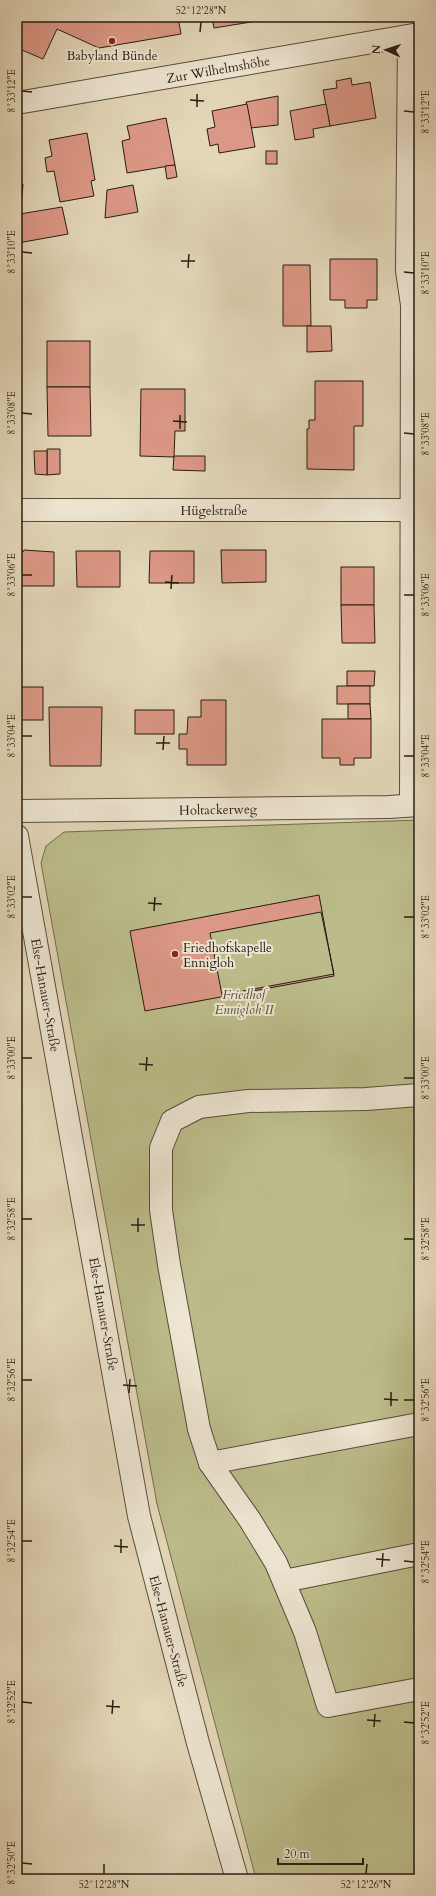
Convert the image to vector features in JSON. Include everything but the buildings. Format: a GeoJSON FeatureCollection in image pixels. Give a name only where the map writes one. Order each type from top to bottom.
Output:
{"type":"FeatureCollection","features":[{"type":"Feature","properties":{"kind":"street","name":"Zur Wilhelmshöhe"},"geometry":{"type":"LineString","coordinates":[[17,103],[414,35]]}},
{"type":"Feature","properties":{"kind":"street"},"geometry":{"type":"LineString","coordinates":[[414,35],[407,271],[412,305],[415,805]]}},
{"type":"Feature","properties":{"kind":"street","name":"Hügelstraße"},"geometry":{"type":"LineString","coordinates":[[17,510],[414,498]]}},
{"type":"Feature","properties":{"kind":"street","name":"Holtackerweg"},"geometry":{"type":"LineString","coordinates":[[17,811],[389,807],[415,805]]}},
{"type":"Feature","properties":{"kind":"street","name":"Else-Hanauer-Straße"},"geometry":{"type":"LineString","coordinates":[[17,836],[139,1516],[198,1743],[237,1879]]}},
{"type":"Feature","properties":{"kind":"street"},"geometry":{"type":"LineString","coordinates":[[419,1095],[366,1099],[248,1102],[199,1107],[172,1121],[161,1148],[161,1210],[169,1266],[199,1429],[210,1463],[269,1550],[284,1581],[305,1632],[328,1706],[419,1689]]}},
{"type":"Feature","properties":{"kind":"street"},"geometry":{"type":"LineString","coordinates":[[210,1463],[419,1424]]}},
{"type":"Feature","properties":{"kind":"street"},"geometry":{"type":"LineString","coordinates":[[284,1581],[419,1554]]}},
{"type":"Feature","properties":{"kind":"green space","name":"Friedhof Ennigloh II"},"geometry":{"type":"Polygon","coordinates":[[[419,820],[419,1879],[256,1879],[157,1504],[41,863],[46,846],[64,832],[419,820]]]}},
{"type":"Feature","properties":{"kind":"place","name":"Babyland Bünde"},"geometry":{"type":"Point","coordinates":[112,41]}},
{"type":"Feature","properties":{"kind":"place","name":"Friedhofskapelle Ennigloh"},"geometry":{"type":"Point","coordinates":[175,954]}}]}
